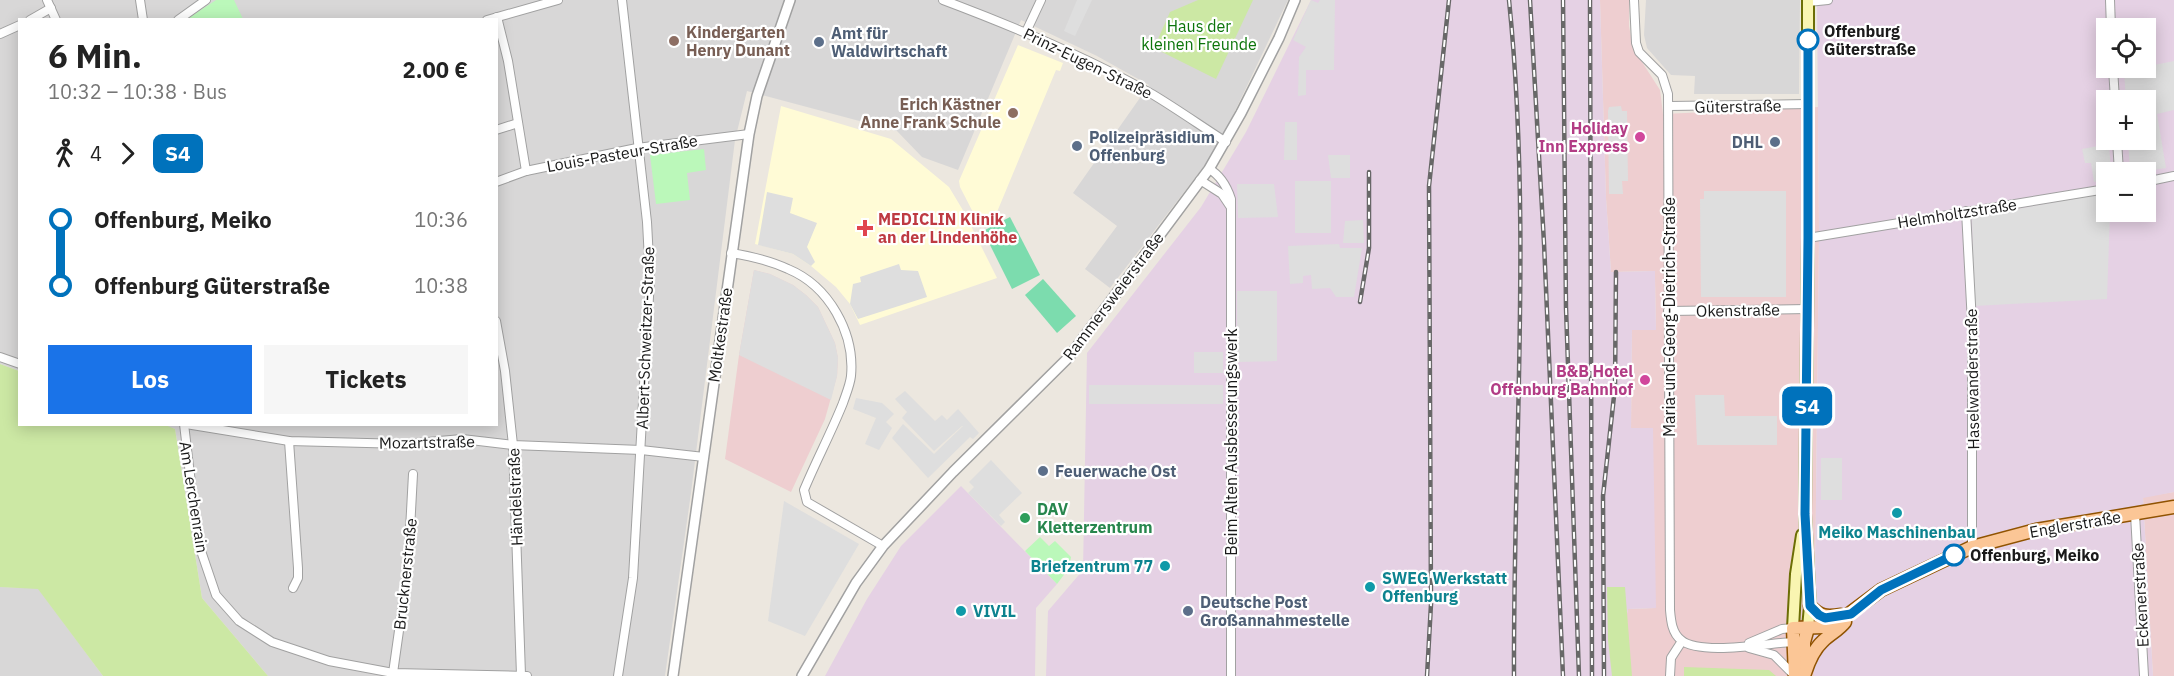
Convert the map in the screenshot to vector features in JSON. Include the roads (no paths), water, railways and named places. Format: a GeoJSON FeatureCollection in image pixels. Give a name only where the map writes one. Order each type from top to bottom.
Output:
{"type":"FeatureCollection","features":[{"type":"Feature","properties":{"kind":"main road"},"geometry":{"type":"LineString","coordinates":[[1795,676],[1799,642],[1808,628],[1810,606],[1805,514],[1808,309],[1808,1]]}},
{"type":"Feature","properties":{"kind":"main road","name":"Englerstraße"},"geometry":{"type":"LineString","coordinates":[[1793,628],[1824,627],[1838,622],[1881,590],[1972,547],[2036,530],[2174,507]]}},
{"type":"Feature","properties":{"kind":"main road"},"geometry":{"type":"LineString","coordinates":[[1804,676],[1799,642],[1793,628],[1796,574],[1805,514]]}},
{"type":"Feature","properties":{"kind":"main road"},"geometry":{"type":"LineString","coordinates":[[1810,606],[1825,618],[1851,614]]}},
{"type":"Feature","properties":{"kind":"main road","name":"Englerstraße"},"geometry":{"type":"LineString","coordinates":[[1804,676],[1811,658],[1822,641],[1841,628],[1851,614]]}},
{"type":"Feature","properties":{"kind":"main road"},"geometry":{"type":"LineString","coordinates":[[1799,642],[1822,641]]}},
{"type":"Feature","properties":{"kind":"street"},"geometry":{"type":"LineString","coordinates":[[47,0],[55,18]]}},
{"type":"Feature","properties":{"kind":"street"},"geometry":{"type":"LineString","coordinates":[[140,0],[143,18]]}},
{"type":"Feature","properties":{"kind":"street"},"geometry":{"type":"LineString","coordinates":[[181,18],[206,0]]}},
{"type":"Feature","properties":{"kind":"street"},"geometry":{"type":"LineString","coordinates":[[494,18],[558,0]]}},
{"type":"Feature","properties":{"kind":"street","name":"Albert-Schweitzer-Straße"},"geometry":{"type":"LineString","coordinates":[[618,676],[633,578],[650,279],[647,222],[622,0]]}},
{"type":"Feature","properties":{"kind":"street","name":"Moltkestraße"},"geometry":{"type":"LineString","coordinates":[[673,676],[749,134],[757,96],[790,0]]}},
{"type":"Feature","properties":{"kind":"street","name":"Prinz-Eugen-Straße"},"geometry":{"type":"LineString","coordinates":[[943,0],[1026,32],[1153,95],[1226,141]]}},
{"type":"Feature","properties":{"kind":"street"},"geometry":{"type":"LineString","coordinates":[[1026,32],[1041,0]]}},
{"type":"Feature","properties":{"kind":"street","name":"Rammersweierstraße"},"geometry":{"type":"LineString","coordinates":[[802,676],[856,583],[883,546],[953,472],[1069,357],[1209,169],[1279,38],[1295,0]]}},
{"type":"Feature","properties":{"kind":"street","name":"Maria-und-Georg-Dietrich-Straße"},"geometry":{"type":"LineString","coordinates":[[1634,0],[1636,44],[1644,58],[1662,75],[1668,94],[1670,610],[1672,626],[1682,641]]}},
{"type":"Feature","properties":{"kind":"street"},"geometry":{"type":"LineString","coordinates":[[1808,1],[1828,0]]}},
{"type":"Feature","properties":{"kind":"street"},"geometry":{"type":"LineString","coordinates":[[2109,0],[2110,18]]}},
{"type":"Feature","properties":{"kind":"street"},"geometry":{"type":"LineString","coordinates":[[34,18],[51,8]]}},
{"type":"Feature","properties":{"kind":"street"},"geometry":{"type":"LineString","coordinates":[[498,21],[508,61],[526,171]]}},
{"type":"Feature","properties":{"kind":"street"},"geometry":{"type":"LineString","coordinates":[[0,34],[18,26]]}},
{"type":"Feature","properties":{"kind":"street","name":"Güterstraße"},"geometry":{"type":"LineString","coordinates":[[1668,106],[1808,104]]}},
{"type":"Feature","properties":{"kind":"street"},"geometry":{"type":"LineString","coordinates":[[498,129],[518,123]]}},
{"type":"Feature","properties":{"kind":"street","name":"Louis-Pasteur-Straße"},"geometry":{"type":"LineString","coordinates":[[498,181],[526,171],[637,148],[749,134]]}},
{"type":"Feature","properties":{"kind":"street","name":"Beim Alten Ausbesserungswerk"},"geometry":{"type":"LineString","coordinates":[[1209,169],[1216,173],[1227,187],[1231,199],[1231,676]]}},
{"type":"Feature","properties":{"kind":"street"},"geometry":{"type":"LineString","coordinates":[[2156,180],[2174,176]]}},
{"type":"Feature","properties":{"kind":"street"},"geometry":{"type":"LineString","coordinates":[[1200,180],[1222,194],[1231,207]]}},
{"type":"Feature","properties":{"kind":"street","name":"Helmholtzstraße"},"geometry":{"type":"LineString","coordinates":[[1808,238],[2096,191]]}},
{"type":"Feature","properties":{"kind":"street","name":"Haselwanderstraße"},"geometry":{"type":"LineString","coordinates":[[1966,211],[1972,323],[1972,547]]}},
{"type":"Feature","properties":{"kind":"street"},"geometry":{"type":"LineString","coordinates":[[731,253],[789,269],[822,293],[841,320],[846,334],[851,377],[837,418],[804,490],[807,502],[883,546]]}},
{"type":"Feature","properties":{"kind":"street","name":"Okenstraße"},"geometry":{"type":"LineString","coordinates":[[1668,311],[1808,309]]}},
{"type":"Feature","properties":{"kind":"street","name":"Händelstraße"},"geometry":{"type":"LineString","coordinates":[[498,332],[505,371],[513,445],[524,675]]}},
{"type":"Feature","properties":{"kind":"street"},"geometry":{"type":"LineString","coordinates":[[0,357],[18,363]]}},
{"type":"Feature","properties":{"kind":"street","name":"Am Lerchenrain"},"geometry":{"type":"LineString","coordinates":[[185,426],[198,542],[216,595],[239,621],[272,642],[329,661],[393,673],[524,675]]}},
{"type":"Feature","properties":{"kind":"street","name":"Mozartstraße"},"geometry":{"type":"LineString","coordinates":[[197,426],[289,441],[405,444],[462,439],[513,445],[641,450],[704,457]]}},
{"type":"Feature","properties":{"kind":"street"},"geometry":{"type":"LineString","coordinates":[[289,441],[298,568],[298,578],[293,588]]}},
{"type":"Feature","properties":{"kind":"street","name":"Brucknerstraße"},"geometry":{"type":"LineString","coordinates":[[393,673],[408,567],[413,474]]}},
{"type":"Feature","properties":{"kind":"street","name":"Eckenerstraße"},"geometry":{"type":"LineString","coordinates":[[2135,514],[2144,676]]}},
{"type":"Feature","properties":{"kind":"street"},"geometry":{"type":"LineString","coordinates":[[1742,646],[1782,628],[1793,628]]}},
{"type":"Feature","properties":{"kind":"street"},"geometry":{"type":"LineString","coordinates":[[1670,676],[1671,658],[1682,641],[1697,647],[1717,648],[1799,642]]}},
{"type":"Feature","properties":{"kind":"street"},"geometry":{"type":"LineString","coordinates":[[1742,646],[1774,655],[1795,676]]}},
{"type":"Feature","properties":{"kind":"railway"},"geometry":{"type":"LineString","coordinates":[[1427,676],[1431,604],[1429,186],[1449,0]]}},
{"type":"Feature","properties":{"kind":"railway"},"geometry":{"type":"LineString","coordinates":[[1509,0],[1516,84],[1520,253],[1514,676]]}},
{"type":"Feature","properties":{"kind":"railway"},"geometry":{"type":"LineString","coordinates":[[1530,0],[1544,243],[1563,676]]}},
{"type":"Feature","properties":{"kind":"railway"},"geometry":{"type":"LineString","coordinates":[[1563,0],[1566,308],[1579,676]]}},
{"type":"Feature","properties":{"kind":"railway"},"geometry":{"type":"LineString","coordinates":[[1590,0],[1592,676]]}},
{"type":"Feature","properties":{"kind":"railway"},"geometry":{"type":"LineString","coordinates":[[1360,302],[1369,248],[1369,172]]}},
{"type":"Feature","properties":{"kind":"railway"},"geometry":{"type":"LineString","coordinates":[[1604,676],[1603,496],[1615,387],[1616,272]]}},
{"type":"Feature","properties":{"kind":"place","name":"Offenburg Güterstraße"},"geometry":{"type":"Point","coordinates":[1808,40]}},
{"type":"Feature","properties":{"kind":"place","name":"Kindergarten Henry Dunant"},"geometry":{"type":"Point","coordinates":[674,41]}},
{"type":"Feature","properties":{"kind":"place","name":"Amt für Waldwirtschaft"},"geometry":{"type":"Point","coordinates":[819,42]}},
{"type":"Feature","properties":{"kind":"place","name":"Erich Kästner Anne Frank Schule"},"geometry":{"type":"Point","coordinates":[1013,113]}},
{"type":"Feature","properties":{"kind":"place","name":"Holiday Inn Express"},"geometry":{"type":"Point","coordinates":[1640,137]}},
{"type":"Feature","properties":{"kind":"place","name":"DHL"},"geometry":{"type":"Point","coordinates":[1775,142]}},
{"type":"Feature","properties":{"kind":"place","name":"Polizeipräsidium Offenburg"},"geometry":{"type":"Point","coordinates":[1077,146]}},
{"type":"Feature","properties":{"kind":"place","name":"MEDICLIN Klinik an der Lindenhöhe"},"geometry":{"type":"Point","coordinates":[865,228]}},
{"type":"Feature","properties":{"kind":"place","name":"B&B Hotel Offenburg Bahnhof"},"geometry":{"type":"Point","coordinates":[1645,380]}},
{"type":"Feature","properties":{"kind":"place","name":"Feuerwache Ost"},"geometry":{"type":"Point","coordinates":[1043,471]}},
{"type":"Feature","properties":{"kind":"place","name":"Meiko Maschinenbau"},"geometry":{"type":"Point","coordinates":[1897,513]}},
{"type":"Feature","properties":{"kind":"place","name":"DAV Kletterzentrum"},"geometry":{"type":"Point","coordinates":[1025,518]}},
{"type":"Feature","properties":{"kind":"place","name":"Offenburg, Meiko"},"geometry":{"type":"Point","coordinates":[1954,555]}},
{"type":"Feature","properties":{"kind":"place","name":"Briefzentrum 77"},"geometry":{"type":"Point","coordinates":[1165,566]}},
{"type":"Feature","properties":{"kind":"place","name":"SWEG Werkstatt Offenburg"},"geometry":{"type":"Point","coordinates":[1370,587]}},
{"type":"Feature","properties":{"kind":"place","name":"VIVIL"},"geometry":{"type":"Point","coordinates":[961,611]}},
{"type":"Feature","properties":{"kind":"place","name":"Deutsche Post Großannahmestelle"},"geometry":{"type":"Point","coordinates":[1188,611]}},
{"type":"Feature","properties":{"kind":"park label","name":"Haus der kleinen Freunde"},"geometry":{"type":"Point","coordinates":[1199,35]}}]}
